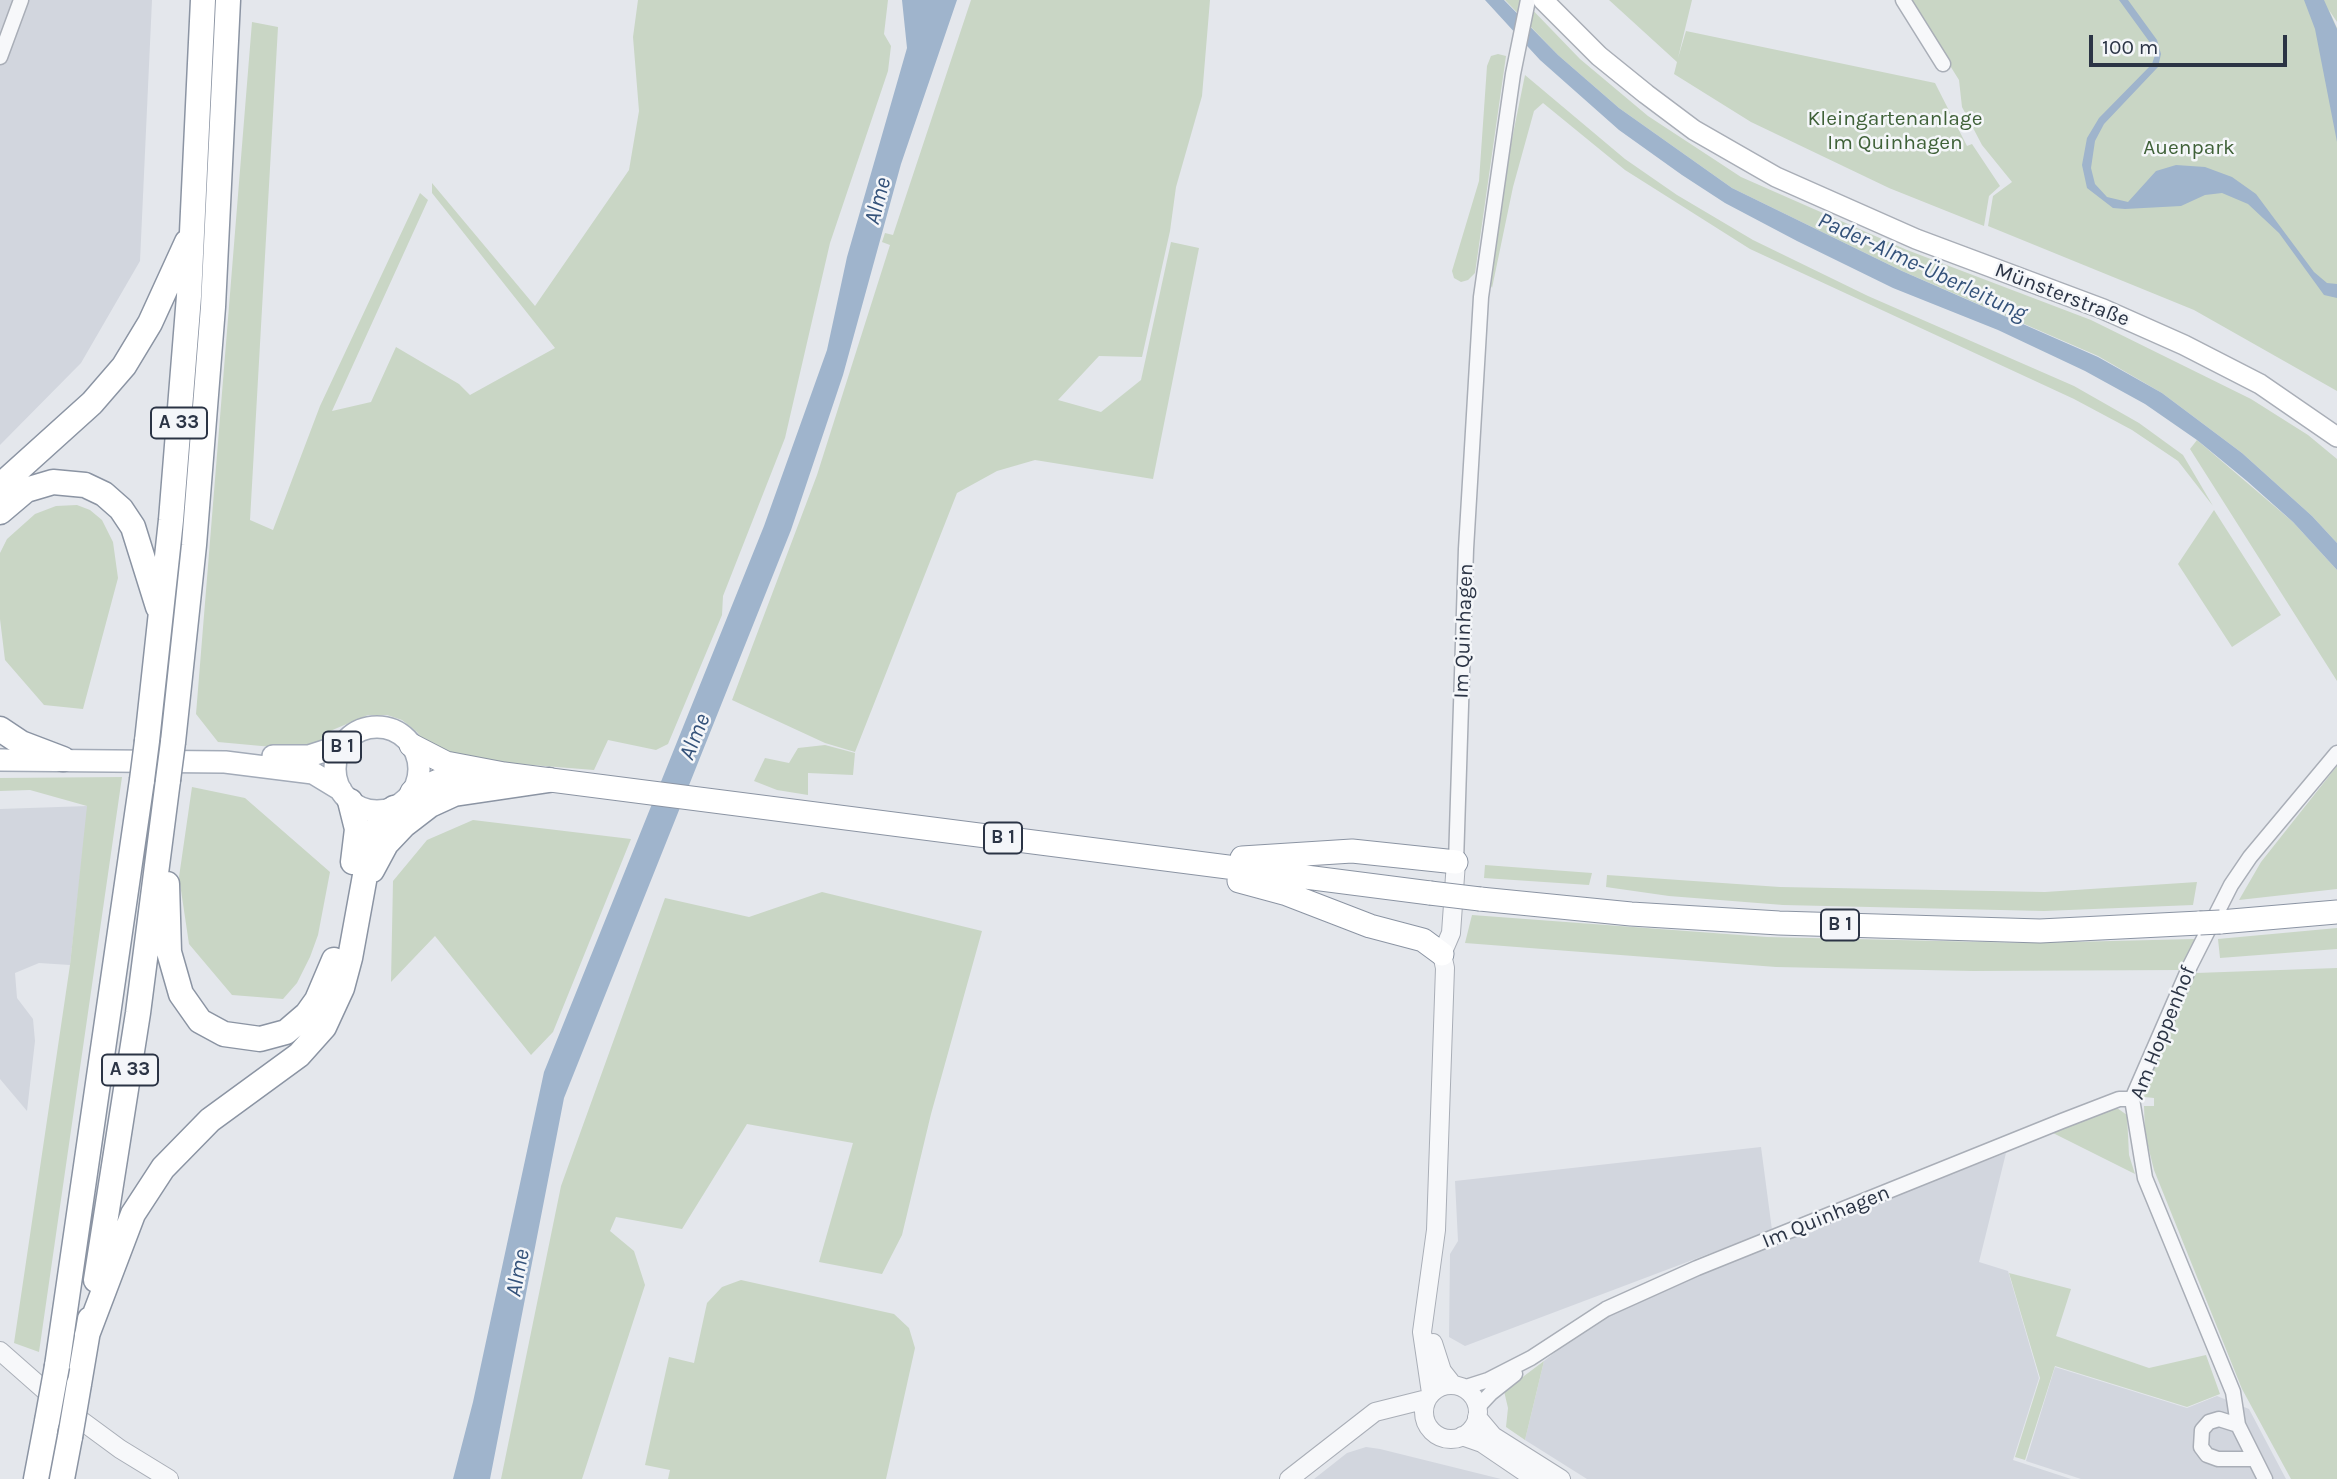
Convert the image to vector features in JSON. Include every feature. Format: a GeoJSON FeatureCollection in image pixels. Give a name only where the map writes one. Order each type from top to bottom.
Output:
{"type":"FeatureCollection","features":[{"type":"Feature","properties":{"kind":"highway","name":"A 33"},"geometry":{"type":"LineString","coordinates":[[36,1479],[57,1366],[142,780],[162,618],[193,229],[203,0]]}},
{"type":"Feature","properties":{"kind":"highway","name":"A 33"},"geometry":{"type":"LineString","coordinates":[[62,1479],[138,1013],[173,742],[194,545],[213,307],[228,0]]}},
{"type":"Feature","properties":{"kind":"highway"},"geometry":{"type":"LineString","coordinates":[[0,486],[92,403],[124,366],[150,323],[193,229]]}},
{"type":"Feature","properties":{"kind":"highway"},"geometry":{"type":"LineString","coordinates":[[0,512],[26,490],[52,482],[85,485],[104,494],[121,509],[133,527],[162,618]]}},
{"type":"Feature","properties":{"kind":"highway"},"geometry":{"type":"LineString","coordinates":[[0,729],[21,743],[63,759]]}},
{"type":"Feature","properties":{"kind":"highway","name":"B 1"},"geometry":{"type":"LineString","coordinates":[[411,745],[439,761],[504,774],[1430,893],[1630,914],[1779,923],[2040,931],[2210,923],[2337,912]]}},
{"type":"Feature","properties":{"kind":"highway","name":"B 1"},"geometry":{"type":"LineString","coordinates":[[403,800],[444,778],[504,774]]}},
{"type":"Feature","properties":{"kind":"highway"},"geometry":{"type":"LineString","coordinates":[[363,890],[386,844],[404,825],[430,805],[454,794],[549,780]]}},
{"type":"Feature","properties":{"kind":"highway"},"geometry":{"type":"LineString","coordinates":[[165,805],[169,952],[181,995],[193,1013],[210,1027],[237,1037],[260,1039],[286,1031],[301,1020],[327,982],[336,950],[357,836],[356,819],[346,796]]}},
{"type":"Feature","properties":{"kind":"highway"},"geometry":{"type":"LineString","coordinates":[[87,1335],[133,1214],[163,1168],[210,1120],[299,1055],[324,1027],[342,988],[372,837],[381,821],[403,800]]}},
{"type":"Feature","properties":{"kind":"highway","name":"B 1"},"geometry":{"type":"LineString","coordinates":[[1158,859],[1280,858],[1352,851],[1456,862]]}},
{"type":"Feature","properties":{"kind":"highway"},"geometry":{"type":"LineString","coordinates":[[1158,859],[1287,894],[1370,926],[1429,942],[1442,954]]}},
{"type":"Feature","properties":{"kind":"main road","name":"Münsterstraße"},"geometry":{"type":"LineString","coordinates":[[1543,0],[1599,56],[1646,94],[1694,130],[1776,177],[1916,239],[2103,309],[2184,345],[2260,384],[2337,437]]}},
{"type":"Feature","properties":{"kind":"main road","name":"B 1"},"geometry":{"type":"LineString","coordinates":[[346,796],[335,769],[343,746],[355,734],[379,727],[399,733],[411,745]]}},
{"type":"Feature","properties":{"kind":"main road"},"geometry":{"type":"LineString","coordinates":[[403,800],[419,766],[411,745]]}},
{"type":"Feature","properties":{"kind":"main road","name":"B 1"},"geometry":{"type":"LineString","coordinates":[[225,762],[271,756],[309,756],[343,746]]}},
{"type":"Feature","properties":{"kind":"main road","name":"B 1"},"geometry":{"type":"LineString","coordinates":[[0,760],[225,762],[313,773],[370,811],[403,800]]}},
{"type":"Feature","properties":{"kind":"street"},"geometry":{"type":"LineString","coordinates":[[0,57],[21,0]]}},
{"type":"Feature","properties":{"kind":"street","name":"Im Quinhagen"},"geometry":{"type":"LineString","coordinates":[[1429,1396],[1422,1332],[1433,1263],[1445,968],[1442,954],[1451,933],[1456,862],[1473,401],[1481,297],[1513,74],[1528,0]]}},
{"type":"Feature","properties":{"kind":"street"},"geometry":{"type":"LineString","coordinates":[[1903,0],[1943,64]]}},
{"type":"Feature","properties":{"kind":"street","name":"Am Hoppenhof"},"geometry":{"type":"LineString","coordinates":[[2265,1479],[2238,1425],[2233,1392],[2145,1178],[2132,1098],[2190,966],[2231,885],[2337,753]]}},
{"type":"Feature","properties":{"kind":"street","name":"Im Quinhagen"},"geometry":{"type":"LineString","coordinates":[[1433,1263],[1436,1286],[1432,1341],[1442,1371],[1458,1386],[1488,1380],[1531,1358],[1606,1309],[1686,1273],[2062,1121],[2119,1099],[2132,1098]]}},
{"type":"Feature","properties":{"kind":"street"},"geometry":{"type":"LineString","coordinates":[[0,1351],[67,1410],[120,1449],[169,1479]]}},
{"type":"Feature","properties":{"kind":"street","name":"Im Quinhagen"},"geometry":{"type":"LineString","coordinates":[[1477,1413],[1531,1358]]}},
{"type":"Feature","properties":{"kind":"street"},"geometry":{"type":"LineString","coordinates":[[1289,1479],[1375,1412],[1429,1396],[1444,1385],[1458,1386],[1473,1396],[1477,1413],[1493,1436],[1560,1479]]}},
{"type":"Feature","properties":{"kind":"street"},"geometry":{"type":"LineString","coordinates":[[1426,1421],[1429,1396]]}},
{"type":"Feature","properties":{"kind":"street"},"geometry":{"type":"LineString","coordinates":[[1462,1436],[1471,1429],[1477,1413]]}},
{"type":"Feature","properties":{"kind":"street"},"geometry":{"type":"LineString","coordinates":[[1361,1422],[1403,1417],[1426,1421],[1441,1437],[1462,1436],[1482,1443],[1535,1479]]}},
{"type":"Feature","properties":{"kind":"street"},"geometry":{"type":"LineString","coordinates":[[2238,1425],[2225,1420],[2209,1422],[2201,1435],[2201,1447],[2207,1455],[2218,1459],[2255,1459]]}},
{"type":"Feature","properties":{"kind":"shaded area"},"geometry":{"type":"Polygon","coordinates":[[[0,0],[152,0],[140,261],[81,363],[0,445],[0,0]]]}},
{"type":"Feature","properties":{"kind":"shaded area"},"geometry":{"type":"Polygon","coordinates":[[[88,806],[70,965],[39,963],[15,973],[17,998],[33,1019],[35,1041],[27,1111],[0,1079],[0,809],[88,806]]]}},
{"type":"Feature","properties":{"kind":"shaded area"},"geometry":{"type":"Polygon","coordinates":[[[1761,1147],[1772,1230],[1465,1346],[1449,1337],[1450,1254],[1458,1241],[1455,1181],[1761,1147]]]}},
{"type":"Feature","properties":{"kind":"shaded area"},"geometry":{"type":"Polygon","coordinates":[[[2006,1153],[1979,1262],[2008,1271],[2039,1378],[2013,1460],[2071,1479],[1587,1479],[1525,1440],[1544,1361],[1583,1330],[1615,1310],[1683,1278],[2006,1153]]]}},
{"type":"Feature","properties":{"kind":"shaded area"},"geometry":{"type":"Polygon","coordinates":[[[2055,1367],[2187,1408],[2217,1396],[2249,1409],[2286,1479],[2081,1479],[2026,1461],[2055,1367]]]}},
{"type":"Feature","properties":{"kind":"shaded area"},"geometry":{"type":"Polygon","coordinates":[[[1366,1447],[1501,1479],[1314,1479],[1347,1453],[1366,1447]]]}},
{"type":"Feature","properties":{"kind":"green space"},"geometry":{"type":"Polygon","coordinates":[[[638,0],[888,0],[884,34],[891,46],[888,71],[830,243],[785,438],[723,596],[722,615],[668,744],[656,750],[608,740],[594,770],[469,760],[429,748],[417,732],[402,720],[387,715],[368,715],[323,734],[323,743],[294,749],[218,742],[196,714],[252,22],[278,27],[250,520],[273,530],[320,406],[420,193],[428,200],[332,411],[371,402],[396,347],[459,384],[470,395],[555,348],[432,193],[432,183],[535,306],[629,170],[639,111],[633,37],[638,0]]]}},
{"type":"Feature","properties":{"kind":"green space"},"geometry":{"type":"Polygon","coordinates":[[[971,0],[1210,0],[1202,96],[1176,187],[1170,231],[1142,357],[1099,356],[1058,400],[1101,412],[1141,380],[1171,242],[1199,248],[1153,479],[1035,460],[997,471],[957,493],[855,752],[825,743],[732,700],[817,475],[890,245],[882,242],[885,233],[893,235],[971,0]]]}},
{"type":"Feature","properties":{"kind":"green space"},"geometry":{"type":"Polygon","coordinates":[[[1505,0],[1523,0],[1580,59],[1648,116],[1741,177],[1907,250],[2091,320],[2251,399],[2308,435],[2337,459],[2337,543],[2312,516],[2242,453],[2162,393],[2098,356],[1902,271],[1732,188],[1619,108],[1558,55],[1505,0]]]}},
{"type":"Feature","properties":{"kind":"green space","name":"Kleingartenanlage Im Quinhagen"},"geometry":{"type":"Polygon","coordinates":[[[1609,0],[1692,0],[1678,58],[1686,31],[1935,83],[1967,146],[1972,144],[2000,186],[1989,196],[1984,226],[1889,188],[1751,122],[1674,74],[1677,62],[1609,0]]]}},
{"type":"Feature","properties":{"kind":"green space","name":"Auenpark"},"geometry":{"type":"Polygon","coordinates":[[[1909,0],[2337,0],[2337,22],[2329,10],[2337,28],[2337,391],[2194,310],[1988,226],[1993,196],[2012,182],[1982,145],[1962,107],[1959,80],[1909,0]]]}},
{"type":"Feature","properties":{"kind":"green space"},"geometry":{"type":"Polygon","coordinates":[[[1491,56],[1506,56],[1475,273],[1468,280],[1461,282],[1454,278],[1452,271],[1479,181],[1487,66],[1491,56]]]}},
{"type":"Feature","properties":{"kind":"green space"},"geometry":{"type":"Polygon","coordinates":[[[1525,75],[1625,159],[1677,195],[1753,240],[1868,296],[2074,386],[2139,423],[2183,455],[2213,506],[2178,461],[2132,430],[2074,399],[1750,249],[1625,170],[1543,103],[1534,111],[1513,187],[1492,288],[1489,282],[1501,193],[1525,75]]]}},
{"type":"Feature","properties":{"kind":"green space"},"geometry":{"type":"Polygon","coordinates":[[[2197,440],[2293,522],[2337,570],[2337,681],[2190,449],[2197,440]]]}},
{"type":"Feature","properties":{"kind":"green space"},"geometry":{"type":"Polygon","coordinates":[[[77,505],[90,510],[102,520],[113,542],[118,578],[83,709],[44,705],[5,660],[0,619],[0,553],[7,539],[35,514],[56,506],[77,505]]]}},
{"type":"Feature","properties":{"kind":"green space"},"geometry":{"type":"Polygon","coordinates":[[[2214,510],[2281,615],[2232,647],[2178,564],[2214,510]]]}},
{"type":"Feature","properties":{"kind":"green space"},"geometry":{"type":"Polygon","coordinates":[[[825,745],[855,753],[853,775],[808,773],[808,795],[777,790],[754,781],[765,758],[789,763],[798,748],[825,745]]]}},
{"type":"Feature","properties":{"kind":"green space"},"geometry":{"type":"Polygon","coordinates":[[[2337,766],[2337,889],[2239,900],[2261,862],[2337,766]]]}},
{"type":"Feature","properties":{"kind":"green space"},"geometry":{"type":"Polygon","coordinates":[[[122,777],[39,1352],[14,1343],[70,965],[87,806],[30,790],[0,791],[0,778],[122,777]]]}},
{"type":"Feature","properties":{"kind":"green space"},"geometry":{"type":"Polygon","coordinates":[[[192,787],[245,798],[330,872],[318,935],[310,957],[297,983],[283,999],[232,995],[189,944],[179,877],[192,787]]]}},
{"type":"Feature","properties":{"kind":"green space"},"geometry":{"type":"Polygon","coordinates":[[[473,820],[631,839],[553,1032],[531,1055],[435,936],[391,982],[393,881],[427,840],[473,820]]]}},
{"type":"Feature","properties":{"kind":"green space"},"geometry":{"type":"Polygon","coordinates":[[[1485,865],[1592,873],[1589,885],[1484,878],[1485,865]]]}},
{"type":"Feature","properties":{"kind":"green space"},"geometry":{"type":"Polygon","coordinates":[[[1607,875],[1780,887],[2045,892],[2197,882],[2193,905],[2044,911],[1783,905],[1669,896],[1606,887],[1607,875]]]}},
{"type":"Feature","properties":{"kind":"green space"},"geometry":{"type":"Polygon","coordinates":[[[822,892],[982,931],[931,1114],[902,1235],[882,1274],[819,1262],[853,1143],[747,1124],[682,1229],[616,1217],[610,1231],[634,1251],[645,1285],[582,1479],[501,1479],[561,1186],[665,898],[749,917],[822,892]]]}},
{"type":"Feature","properties":{"kind":"green space"},"geometry":{"type":"Polygon","coordinates":[[[1472,915],[1767,937],[2028,943],[2195,939],[2182,970],[1973,971],[1776,967],[1465,943],[1472,915]]]}},
{"type":"Feature","properties":{"kind":"green space"},"geometry":{"type":"Polygon","coordinates":[[[2337,928],[2337,949],[2220,958],[2218,939],[2337,928]]]}},
{"type":"Feature","properties":{"kind":"green space"},"geometry":{"type":"Polygon","coordinates":[[[2337,968],[2337,1479],[2291,1479],[2242,1389],[2154,1170],[2145,1134],[2144,1106],[2154,1106],[2154,1098],[2144,1097],[2147,1081],[2196,973],[2337,968]]]}},
{"type":"Feature","properties":{"kind":"green space"},"geometry":{"type":"Polygon","coordinates":[[[2117,1108],[2127,1115],[2129,1155],[2135,1174],[2053,1133],[2117,1108]]]}},
{"type":"Feature","properties":{"kind":"green space"},"geometry":{"type":"Polygon","coordinates":[[[2009,1273],[2071,1289],[2056,1336],[2149,1368],[2206,1355],[2220,1394],[2187,1407],[2055,1366],[2025,1460],[2015,1457],[2040,1378],[2009,1273]]]}},
{"type":"Feature","properties":{"kind":"green space"},"geometry":{"type":"Polygon","coordinates":[[[741,1280],[894,1314],[909,1328],[915,1348],[886,1479],[668,1479],[670,1470],[645,1465],[669,1357],[694,1363],[707,1303],[722,1287],[741,1280]]]}},
{"type":"Feature","properties":{"kind":"green space"},"geometry":{"type":"Polygon","coordinates":[[[1544,1361],[1525,1440],[1506,1427],[1508,1408],[1504,1391],[1544,1361]]]}},
{"type":"Feature","properties":{"kind":"water","name":"Alme"},"geometry":{"type":"Polygon","coordinates":[[[902,0],[957,0],[901,164],[843,375],[791,530],[564,1098],[490,1479],[453,1479],[473,1402],[544,1072],[764,526],[827,350],[847,257],[907,48],[902,0]]]}},
{"type":"Feature","properties":{"kind":"water"},"geometry":{"type":"Polygon","coordinates":[[[1485,0],[1504,0],[1558,55],[1619,108],[1732,188],[1902,271],[2098,357],[2162,393],[2242,453],[2312,516],[2337,543],[2337,570],[2293,522],[2247,481],[2197,440],[2145,404],[2085,371],[1998,330],[1893,288],[1797,241],[1725,203],[1682,175],[1619,130],[1540,60],[1485,0]]]}},
{"type":"Feature","properties":{"kind":"water"},"geometry":{"type":"Polygon","coordinates":[[[2119,0],[2128,0],[2157,40],[2161,54],[2158,67],[2104,124],[2095,141],[2091,168],[2095,184],[2107,197],[2128,202],[2156,171],[2176,165],[2205,167],[2232,177],[2256,194],[2314,272],[2327,283],[2337,284],[2337,298],[2324,295],[2279,233],[2248,204],[2222,193],[2205,195],[2181,206],[2113,208],[2087,188],[2082,165],[2087,138],[2099,118],[2152,64],[2155,55],[2151,44],[2119,0]]]}},
{"type":"Feature","properties":{"kind":"water"},"geometry":{"type":"Polygon","coordinates":[[[2304,0],[2324,0],[2337,29],[2337,142],[2315,29],[2304,0]]]}},
{"type":"Feature","properties":{"kind":"water label","name":"Pader-Alme-Überleitung"},"geometry":{"type":"Point","coordinates":[1922,267]}}]}
